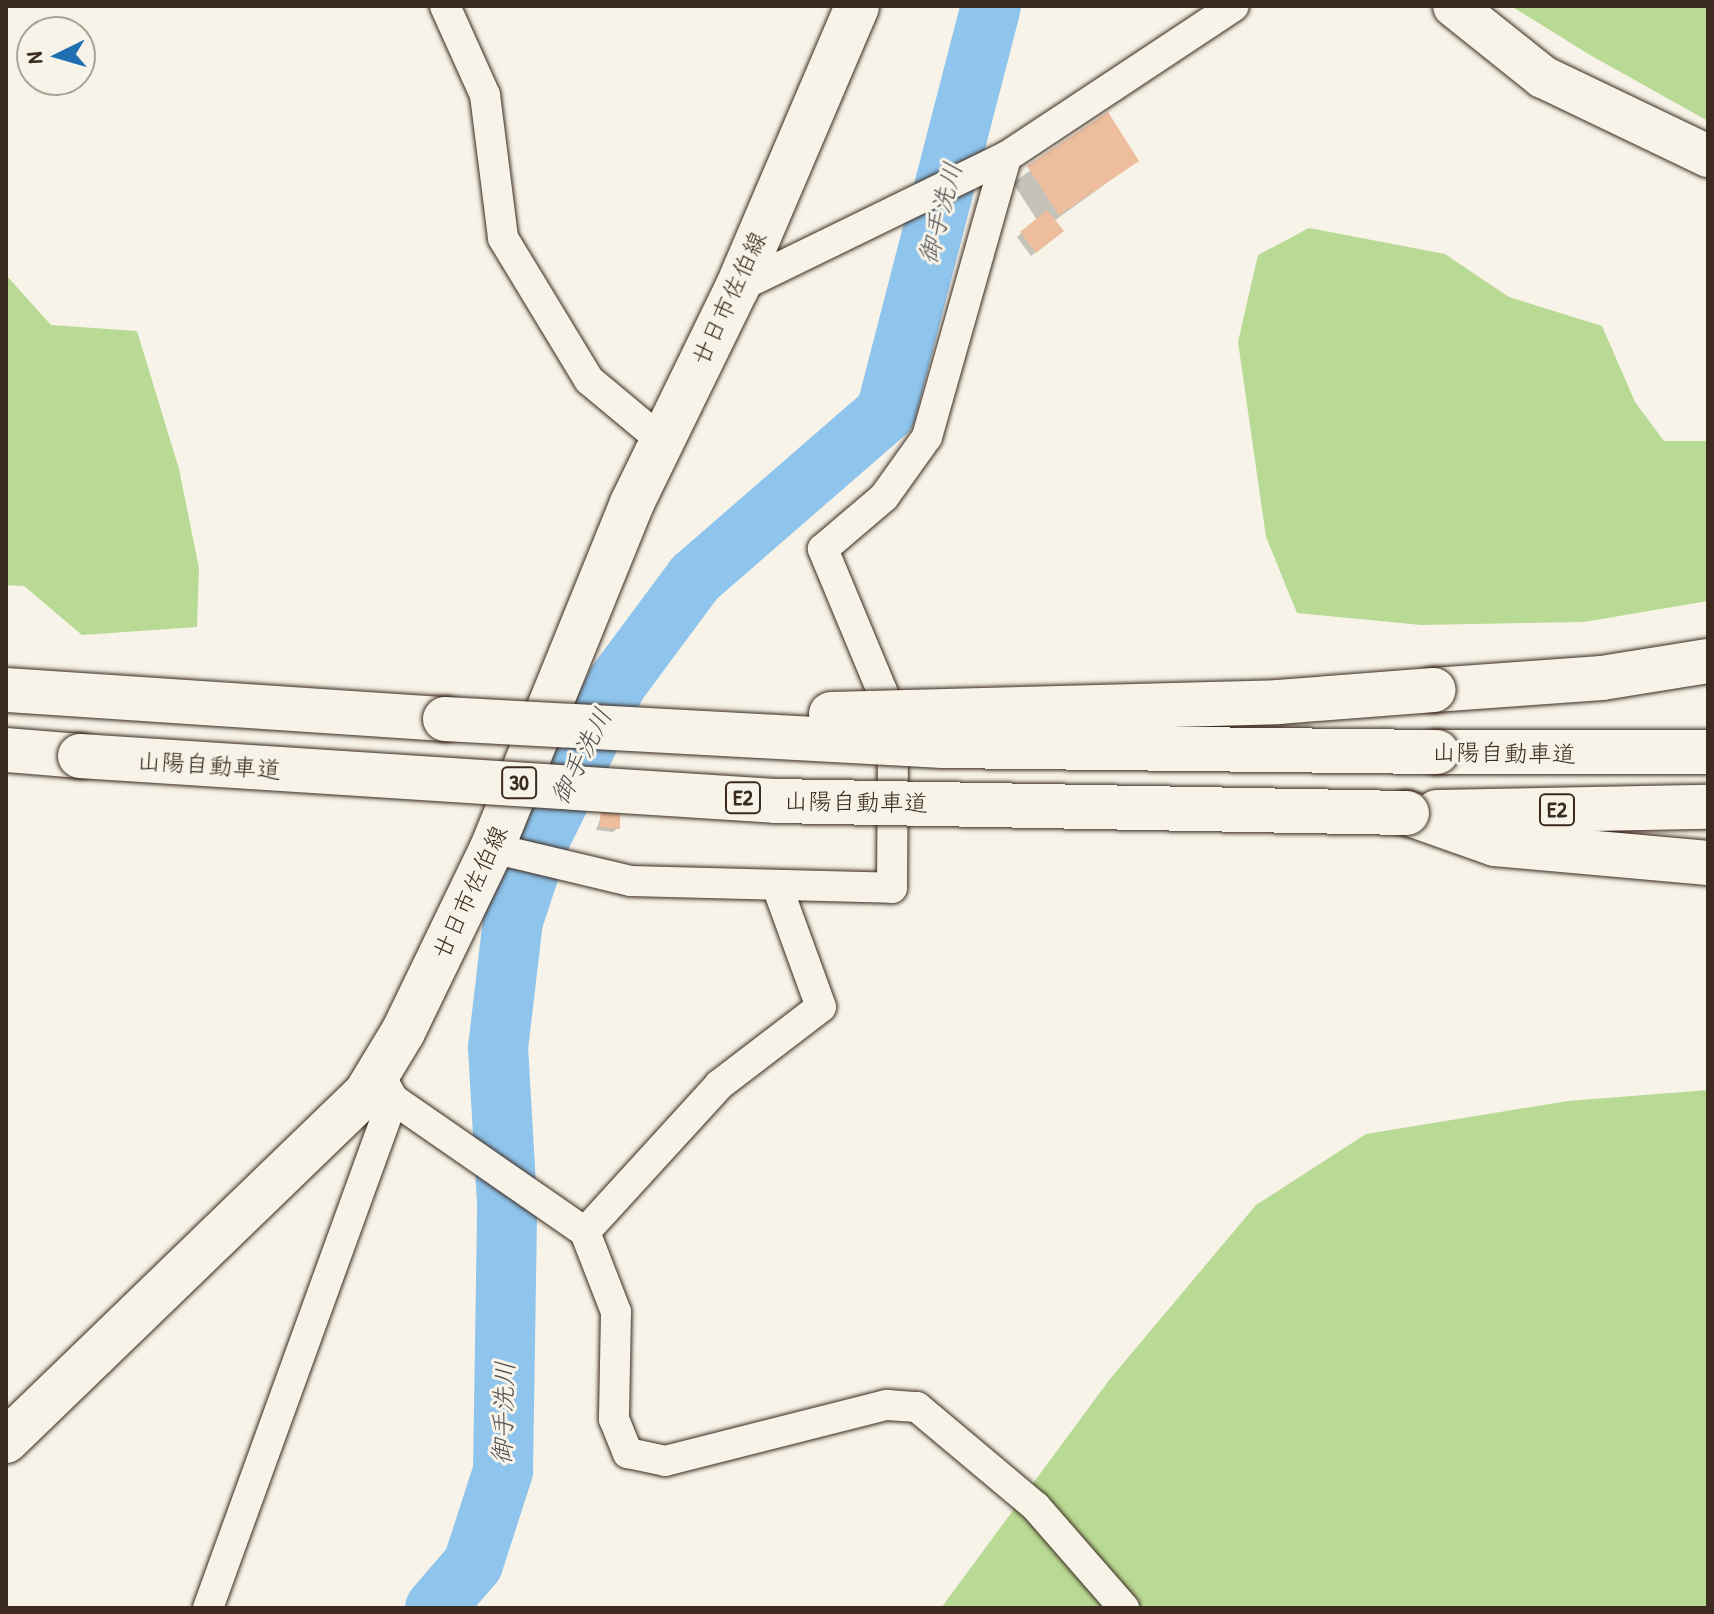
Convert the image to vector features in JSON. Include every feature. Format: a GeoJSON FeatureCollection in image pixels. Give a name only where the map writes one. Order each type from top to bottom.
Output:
{"type":"FeatureCollection","features":[{"type":"Feature","properties":{"kind":"main road","name":"廿日市佐伯線"},"geometry":{"type":"LineString","coordinates":[[6,1441],[386,1086],[500,851],[661,440],[737,288],[857,6]]}},
{"type":"Feature","properties":{"kind":"main road"},"geometry":{"type":"LineString","coordinates":[[445,719],[1278,702],[1434,690],[1708,661]]}},
{"type":"Feature","properties":{"kind":"main road","name":"山陽自動車道"},"geometry":{"type":"LineString","coordinates":[[6,690],[445,719],[943,746],[1708,752]]}},
{"type":"Feature","properties":{"kind":"main road","name":"山陽自動車道"},"geometry":{"type":"LineString","coordinates":[[6,750],[775,801],[1407,813],[1708,807]]}},
{"type":"Feature","properties":{"kind":"main road"},"geometry":{"type":"LineString","coordinates":[[1407,813],[1495,844],[1708,863]]}},
{"type":"Feature","properties":{"kind":"street"},"geometry":{"type":"LineString","coordinates":[[445,6],[485,95],[503,238],[589,380],[661,440]]}},
{"type":"Feature","properties":{"kind":"street"},"geometry":{"type":"LineString","coordinates":[[737,288],[999,161],[1234,6]]}},
{"type":"Feature","properties":{"kind":"street"},"geometry":{"type":"LineString","coordinates":[[1454,6],[1543,77],[1708,156]]}},
{"type":"Feature","properties":{"kind":"street"},"geometry":{"type":"LineString","coordinates":[[500,851],[630,881],[778,889],[892,888],[893,744],[882,691],[823,549],[884,497],[927,437],[999,161]]}},
{"type":"Feature","properties":{"kind":"street"},"geometry":{"type":"LineString","coordinates":[[585,1232],[719,1085],[821,1007],[778,889]]}},
{"type":"Feature","properties":{"kind":"street"},"geometry":{"type":"LineString","coordinates":[[208,1608],[386,1086],[585,1232],[616,1312],[614,1419],[628,1453],[665,1461],[887,1405],[917,1407],[1036,1507],[1124,1608]]}},
{"type":"Feature","properties":{"kind":"green space"},"geometry":{"type":"Polygon","coordinates":[[[1511,6],[1708,6],[1708,121],[1590,55],[1511,6]]]}},
{"type":"Feature","properties":{"kind":"green space"},"geometry":{"type":"Polygon","coordinates":[[[1309,228],[1445,254],[1509,297],[1602,326],[1635,402],[1664,441],[1708,441],[1708,601],[1584,622],[1421,625],[1297,613],[1266,537],[1238,342],[1258,255],[1309,228]]]}},
{"type":"Feature","properties":{"kind":"green space"},"geometry":{"type":"Polygon","coordinates":[[[6,275],[51,325],[137,331],[179,469],[199,568],[197,627],[82,635],[24,586],[6,585],[6,275]]]}},
{"type":"Feature","properties":{"kind":"green space"},"geometry":{"type":"Polygon","coordinates":[[[1708,1090],[1708,1608],[941,1608],[1110,1379],[1256,1205],[1366,1134],[1568,1101],[1708,1090]]]}},
{"type":"Feature","properties":{"kind":"building"},"geometry":{"type":"Polygon","coordinates":[[[1108,112],[1139,161],[1059,215],[1027,166],[1108,112]]]}},
{"type":"Feature","properties":{"kind":"building"},"geometry":{"type":"Polygon","coordinates":[[[1047,210],[1064,231],[1036,253],[1020,232],[1047,210]]]}},
{"type":"Feature","properties":{"kind":"building"},"geometry":{"type":"Polygon","coordinates":[[[601,812],[620,814],[620,829],[599,827],[601,812]]]}},
{"type":"Feature","properties":{"kind":"waterway","name":"御手洗川"},"geometry":{"type":"LineString","coordinates":[[435,1608],[473,1564],[503,1471],[507,1203],[498,1048],[513,921],[540,839],[617,683],[695,578],[886,412],[991,6]]}}]}
